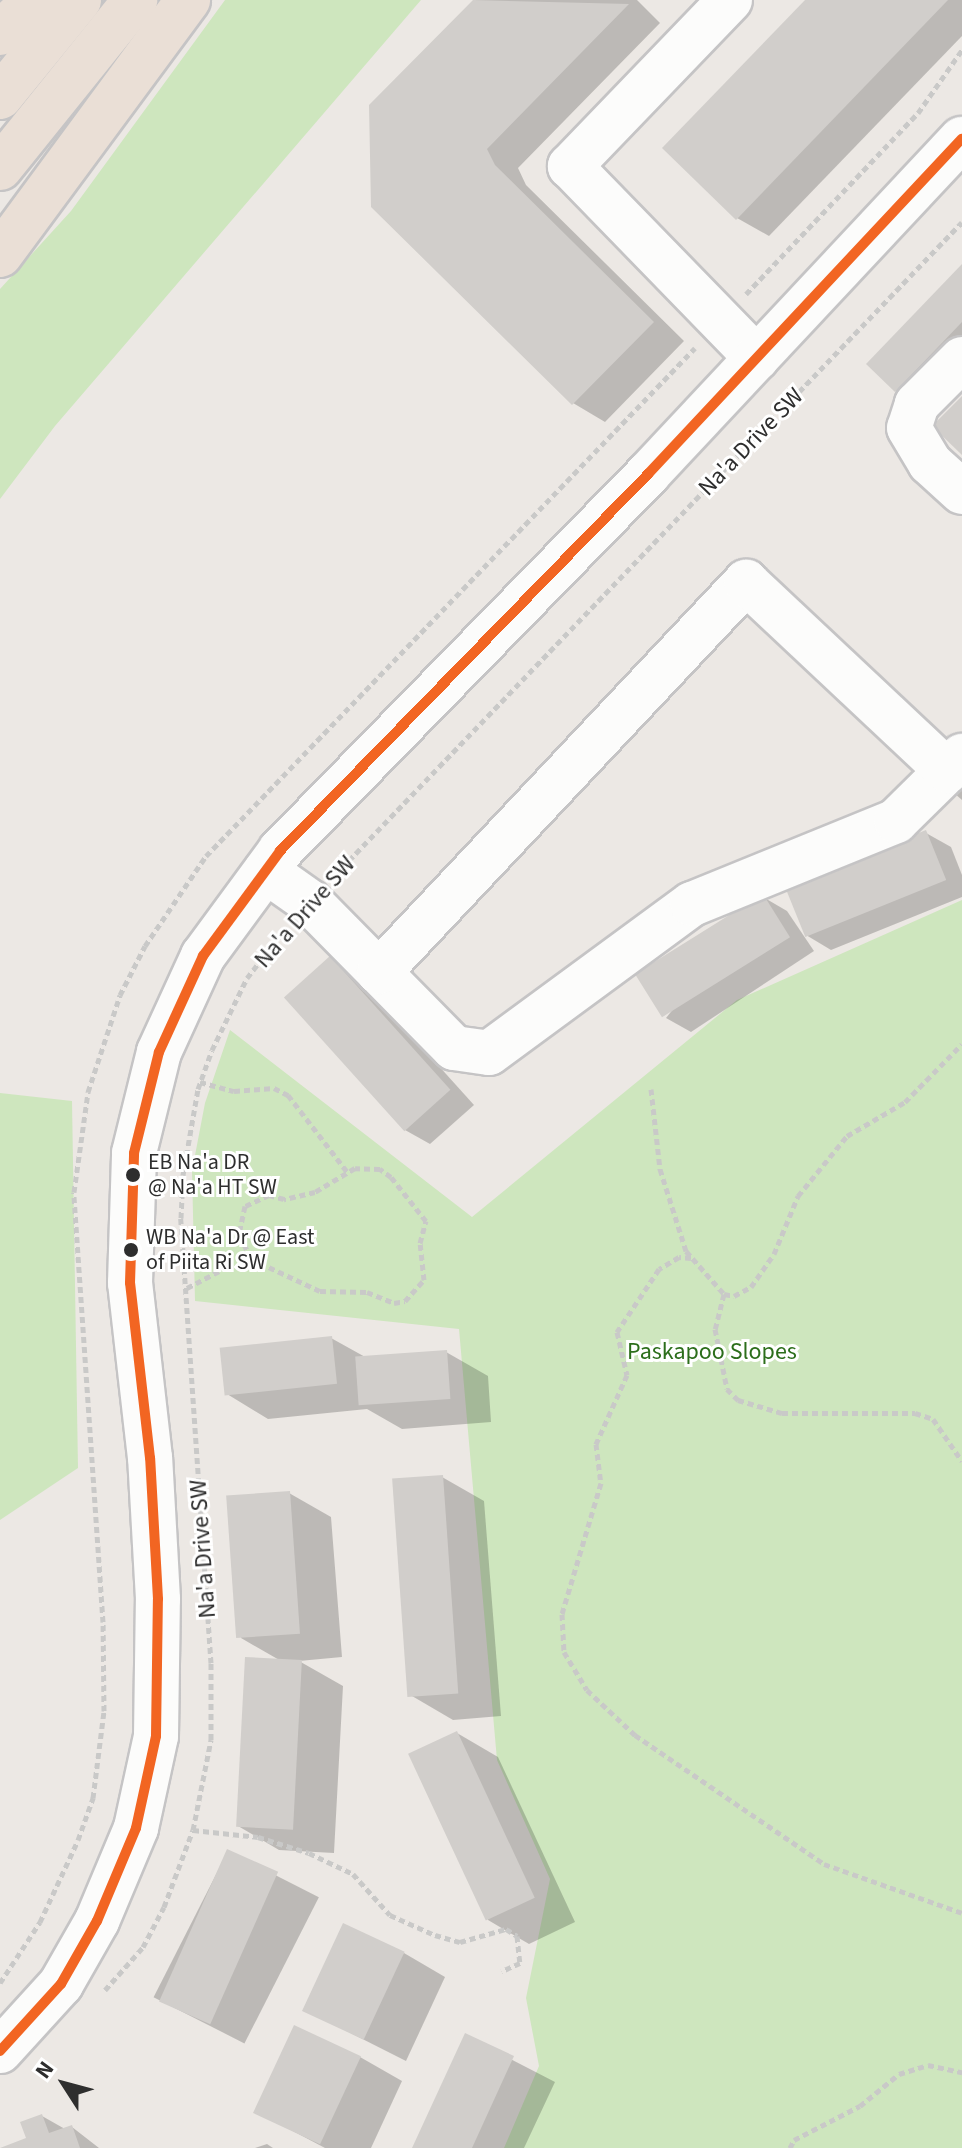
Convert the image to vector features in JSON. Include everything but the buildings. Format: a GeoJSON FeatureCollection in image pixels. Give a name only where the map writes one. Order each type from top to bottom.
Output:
{"type":"FeatureCollection","features":[{"type":"Feature","properties":{"kind":"highway"},"geometry":{"type":"LineString","coordinates":[[0,33],[35,0]]}},
{"type":"Feature","properties":{"kind":"highway"},"geometry":{"type":"LineString","coordinates":[[0,97],[79,0]]}},
{"type":"Feature","properties":{"kind":"highway"},"geometry":{"type":"LineString","coordinates":[[0,168],[135,0]]}},
{"type":"Feature","properties":{"kind":"highway"},"geometry":{"type":"LineString","coordinates":[[0,255],[188,0]]}},
{"type":"Feature","properties":{"kind":"street"},"geometry":{"type":"LineString","coordinates":[[730,0],[570,166],[757,358]]}},
{"type":"Feature","properties":{"kind":"street","name":"Na'a Drive SW"},"geometry":{"type":"LineString","coordinates":[[0,2051],[61,1984],[97,1921],[136,1828],[156,1736],[158,1599],[150,1458],[130,1283],[134,1153],[159,1052],[196,970],[266,871],[962,139]]}},
{"type":"Feature","properties":{"kind":"street"},"geometry":{"type":"LineString","coordinates":[[962,359],[917,404],[909,428],[930,463],[962,492]]}},
{"type":"Feature","properties":{"kind":"street"},"geometry":{"type":"LineString","coordinates":[[266,871],[310,902],[379,972],[454,1048],[489,1053],[692,904],[896,821],[954,763],[746,582],[379,972]]}},
{"type":"Feature","properties":{"kind":"path","name":"Na'a Drive SW"},"geometry":{"type":"LineString","coordinates":[[98,1998],[143,1947],[164,1907],[193,1830],[211,1740],[211,1663],[186,1288],[183,1175],[200,1082],[247,978],[310,902],[962,222]]}},
{"type":"Feature","properties":{"kind":"path"},"geometry":{"type":"LineString","coordinates":[[651,1089],[660,1169],[691,1258],[724,1294],[734,1296],[751,1287],[774,1254],[798,1196],[847,1136],[905,1102],[962,1044]]}},
{"type":"Feature","properties":{"kind":"path"},"geometry":{"type":"LineString","coordinates":[[200,1082],[234,1091],[274,1088],[288,1095],[348,1173]]}},
{"type":"Feature","properties":{"kind":"path"},"geometry":{"type":"LineString","coordinates":[[186,1288],[227,1267],[254,1263],[320,1291],[367,1292],[394,1303],[415,1292],[424,1280],[420,1243],[426,1221],[410,1206],[400,1186],[380,1169],[367,1166],[315,1192],[284,1199],[269,1195],[245,1206],[239,1235],[254,1263]]}},
{"type":"Feature","properties":{"kind":"path"},"geometry":{"type":"LineString","coordinates":[[691,1258],[679,1257],[659,1269],[617,1332],[627,1375],[596,1444],[601,1483],[565,1602],[564,1652],[587,1690],[635,1735],[824,1864],[962,1913]]}},
{"type":"Feature","properties":{"kind":"path"},"geometry":{"type":"LineString","coordinates":[[724,1294],[715,1329],[727,1389],[738,1400],[782,1413],[915,1413],[933,1419],[962,1461]]}},
{"type":"Feature","properties":{"kind":"path"},"geometry":{"type":"LineString","coordinates":[[193,1830],[258,1837],[309,1853],[353,1874],[390,1915],[435,1935],[460,1942],[506,1929],[517,1936],[520,1963],[502,1971]]}},
{"type":"Feature","properties":{"kind":"path"},"geometry":{"type":"LineString","coordinates":[[790,2148],[794,2140],[860,2106],[899,2074],[928,2065],[962,2072]]}},
{"type":"Feature","properties":{"kind":"green space"},"geometry":{"type":"Polygon","coordinates":[[[225,0],[421,0],[55,426],[0,499],[0,289],[71,211],[225,0]]]}},
{"type":"Feature","properties":{"kind":"green space","name":"Paskapoo Slopes"},"geometry":{"type":"Polygon","coordinates":[[[962,900],[962,2148],[504,2148],[539,2066],[526,1998],[550,1879],[497,1760],[459,1329],[195,1301],[192,1171],[205,1103],[230,1030],[472,1217],[737,1000],[962,900]]]}},
{"type":"Feature","properties":{"kind":"green space"},"geometry":{"type":"Polygon","coordinates":[[[0,1093],[72,1101],[78,1468],[0,1520],[0,1093]]]}},
{"type":"Feature","properties":{"kind":"transit line"},"geometry":{"type":"LineString","coordinates":[[0,2051],[61,1984],[97,1921],[136,1828],[156,1736],[158,1599],[150,1458],[130,1283],[134,1153],[159,1052],[203,956],[280,851],[648,474],[962,139]]}},
{"type":"Feature","properties":{"kind":"place","name":"EB Na'a DR @ Na'a HT SW"},"geometry":{"type":"Point","coordinates":[133,1175]}},
{"type":"Feature","properties":{"kind":"place","name":"WB Na'a Dr @ East of Piita Ri SW"},"geometry":{"type":"Point","coordinates":[131,1250]}}]}
